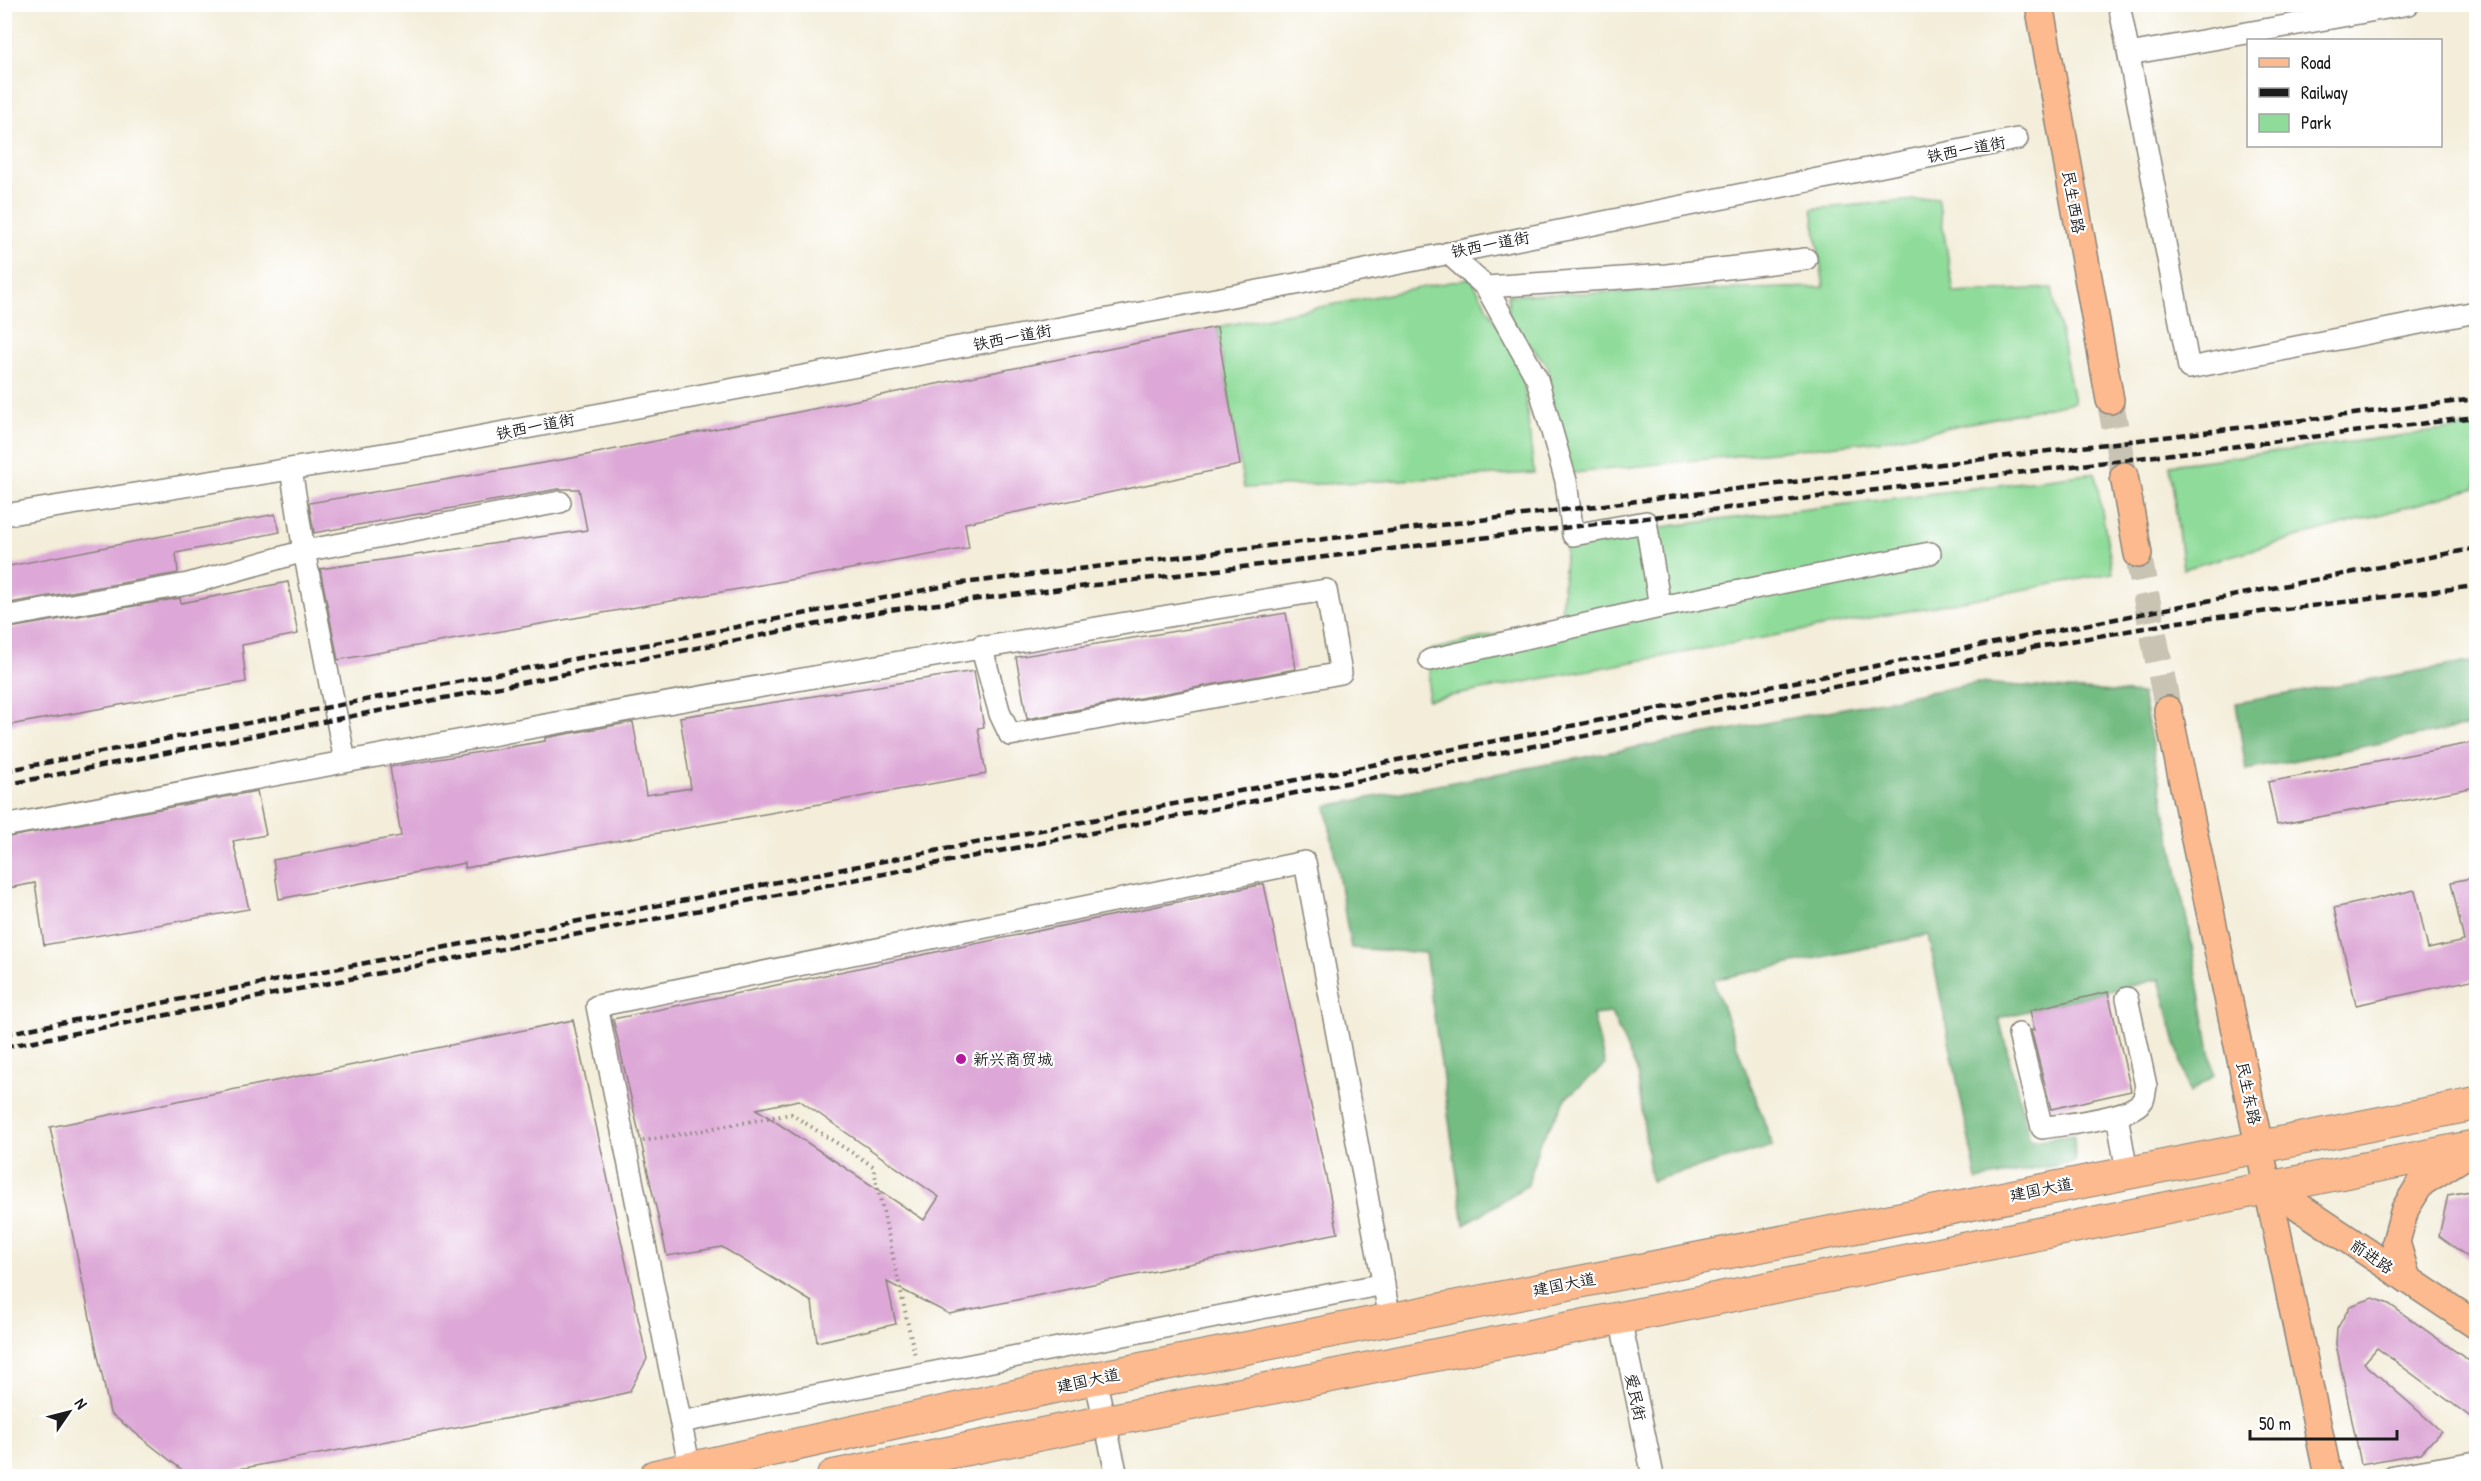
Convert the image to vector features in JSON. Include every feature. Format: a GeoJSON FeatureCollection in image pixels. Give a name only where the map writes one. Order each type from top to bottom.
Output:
{"type":"FeatureCollection","features":[{"type":"Feature","properties":{"kind":"highway","name":"建国大道"},"geometry":{"type":"LineString","coordinates":[[655,1476],[1095,1378],[2476,1104]]}},
{"type":"Feature","properties":{"kind":"highway"},"geometry":{"type":"LineString","coordinates":[[833,1476],[2268,1186],[2476,1147]]}},
{"type":"Feature","properties":{"kind":"main road","name":"民生西路"},"geometry":{"type":"LineString","coordinates":[[2039,4],[2110,400]]}},
{"type":"Feature","properties":{"kind":"main road"},"geometry":{"type":"LineString","coordinates":[[2124,476],[2138,554]]}},
{"type":"Feature","properties":{"kind":"main road","name":"民生东路"},"geometry":{"type":"LineString","coordinates":[[2168,710],[2328,1476]]}},
{"type":"Feature","properties":{"kind":"main road"},"geometry":{"type":"LineString","coordinates":[[2407,1279],[2396,1242],[2405,1209],[2421,1182],[2476,1147]]}},
{"type":"Feature","properties":{"kind":"main road","name":"前进路"},"geometry":{"type":"LineString","coordinates":[[2268,1186],[2476,1325]]}},
{"type":"Feature","properties":{"kind":"street"},"geometry":{"type":"LineString","coordinates":[[2119,4],[2189,368],[2476,312]]}},
{"type":"Feature","properties":{"kind":"street"},"geometry":{"type":"LineString","coordinates":[[2129,54],[2409,4]]}},
{"type":"Feature","properties":{"kind":"street","name":"铁西一道街"},"geometry":{"type":"LineString","coordinates":[[4,515],[408,450],[1448,253],[2017,139]]}},
{"type":"Feature","properties":{"kind":"street"},"geometry":{"type":"LineString","coordinates":[[1448,253],[1486,287],[1538,379],[1566,481],[1573,535],[1646,522],[1660,607]]}},
{"type":"Feature","properties":{"kind":"street"},"geometry":{"type":"LineString","coordinates":[[1486,287],[1667,275],[1806,259]]}},
{"type":"Feature","properties":{"kind":"street"},"geometry":{"type":"LineString","coordinates":[[291,469],[304,551],[345,761]]}},
{"type":"Feature","properties":{"kind":"street"},"geometry":{"type":"LineString","coordinates":[[4,617],[188,584],[304,551],[560,502]]}},
{"type":"Feature","properties":{"kind":"street"},"geometry":{"type":"LineString","coordinates":[[1430,660],[1660,607],[1930,552]]}},
{"type":"Feature","properties":{"kind":"street"},"geometry":{"type":"LineString","coordinates":[[4,826],[345,761],[981,646],[1326,590],[1341,673],[1010,735],[1000,714],[981,646]]}},
{"type":"Feature","properties":{"kind":"street"},"geometry":{"type":"LineString","coordinates":[[690,1469],[597,1006],[1305,862],[1390,1319]]}},
{"type":"Feature","properties":{"kind":"street"},"geometry":{"type":"LineString","coordinates":[[2019,1034],[2042,1128],[2116,1115],[2135,1107],[2144,1099],[2146,1086],[2127,998]]}},
{"type":"Feature","properties":{"kind":"street"},"geometry":{"type":"LineString","coordinates":[[2116,1115],[2127,1172]]}},
{"type":"Feature","properties":{"kind":"street"},"geometry":{"type":"LineString","coordinates":[[681,1422],[1384,1284]]}},
{"type":"Feature","properties":{"kind":"street","name":"爱民街"},"geometry":{"type":"LineString","coordinates":[[1620,1318],[1653,1476]]}},
{"type":"Feature","properties":{"kind":"street"},"geometry":{"type":"LineString","coordinates":[[1095,1378],[1117,1476]]}},
{"type":"Feature","properties":{"kind":"street"},"geometry":{"type":"LineString","coordinates":[[2393,1476],[2476,1462]]}},
{"type":"Feature","properties":{"kind":"path"},"geometry":{"type":"LineString","coordinates":[[625,1145],[791,1114],[873,1166],[920,1376]]}},
{"type":"Feature","properties":{"kind":"green space"},"geometry":{"type":"Polygon","coordinates":[[[1938,198],[1954,293],[2052,288],[2074,402],[1885,440],[1556,475],[1548,366],[1509,321],[1508,295],[1824,287],[1812,209],[1938,198]]]}},
{"type":"Feature","properties":{"kind":"green space"},"geometry":{"type":"Polygon","coordinates":[[[1471,278],[1522,369],[1534,473],[1244,488],[1217,327],[1471,278]]]}},
{"type":"Feature","properties":{"kind":"green space"},"geometry":{"type":"Polygon","coordinates":[[[2476,426],[2476,488],[2183,569],[2170,465],[2476,426]]]}},
{"type":"Feature","properties":{"kind":"green space"},"geometry":{"type":"Polygon","coordinates":[[[2095,473],[2113,573],[1428,700],[1430,650],[1561,619],[1566,539],[2095,473]]]}},
{"type":"Feature","properties":{"kind":"green space"},"geometry":{"type":"Polygon","coordinates":[[[2476,661],[2476,724],[2246,770],[2236,703],[2476,661]]]}},
{"type":"Feature","properties":{"kind":"green space"},"geometry":{"type":"Polygon","coordinates":[[[1977,683],[2142,694],[2192,946],[2214,1075],[2189,1093],[2159,979],[1999,1018],[2030,1141],[2074,1135],[2075,1162],[1977,1180],[1928,935],[1713,980],[1773,1146],[1651,1181],[1637,1071],[1611,1013],[1593,1015],[1605,1065],[1567,1097],[1539,1144],[1528,1185],[1464,1225],[1425,953],[1351,948],[1326,806],[1977,683]]]}},
{"type":"Feature","properties":{"kind":"building"},"geometry":{"type":"Polygon","coordinates":[[[1217,327],[1240,465],[965,523],[969,548],[338,660],[320,569],[587,530],[579,489],[558,489],[314,533],[309,503],[572,458],[1217,327]]]}},
{"type":"Feature","properties":{"kind":"building"},"geometry":{"type":"Polygon","coordinates":[[[275,514],[280,532],[176,553],[178,573],[4,604],[4,567],[275,514]]]}},
{"type":"Feature","properties":{"kind":"building"},"geometry":{"type":"Polygon","coordinates":[[[288,582],[298,634],[242,645],[246,682],[4,726],[4,629],[180,598],[181,603],[288,582]]]}},
{"type":"Feature","properties":{"kind":"building"},"geometry":{"type":"Polygon","coordinates":[[[1286,613],[1296,669],[1027,719],[1016,657],[1286,613]]]}},
{"type":"Feature","properties":{"kind":"building"},"geometry":{"type":"Polygon","coordinates":[[[974,671],[984,727],[978,728],[986,774],[465,868],[465,863],[279,899],[273,860],[401,836],[390,767],[545,741],[545,738],[633,722],[646,795],[691,788],[680,717],[974,671]]]}},
{"type":"Feature","properties":{"kind":"building"},"geometry":{"type":"Polygon","coordinates":[[[2476,742],[2476,787],[2277,825],[2268,782],[2476,742]]]}},
{"type":"Feature","properties":{"kind":"building"},"geometry":{"type":"Polygon","coordinates":[[[257,791],[266,835],[233,841],[249,909],[44,945],[35,883],[4,889],[4,838],[257,791]]]}},
{"type":"Feature","properties":{"kind":"building"},"geometry":{"type":"Polygon","coordinates":[[[2476,877],[2476,979],[2356,1005],[2334,908],[2415,890],[2428,949],[2464,941],[2451,882],[2476,877]]]}},
{"type":"Feature","properties":{"kind":"building","name":"新兴商贸城"},"geometry":{"type":"Polygon","coordinates":[[[1264,884],[1338,1233],[949,1314],[887,1282],[896,1324],[817,1342],[812,1302],[722,1247],[667,1256],[613,1019],[1264,884]],[[799,1100],[756,1109],[924,1220],[939,1197],[799,1100]]]}},
{"type":"Feature","properties":{"kind":"building"},"geometry":{"type":"Polygon","coordinates":[[[2108,992],[2131,1091],[2051,1109],[2031,1030],[2034,1030],[2030,1010],[2108,992]]]}},
{"type":"Feature","properties":{"kind":"building"},"geometry":{"type":"Polygon","coordinates":[[[573,1020],[647,1359],[629,1392],[557,1409],[202,1476],[190,1476],[110,1413],[50,1127],[573,1020]]]}},
{"type":"Feature","properties":{"kind":"building"},"geometry":{"type":"Polygon","coordinates":[[[2476,1190],[2476,1263],[2439,1236],[2448,1195],[2476,1190]]]}},
{"type":"Feature","properties":{"kind":"building"},"geometry":{"type":"Polygon","coordinates":[[[2373,1298],[2389,1304],[2476,1366],[2476,1421],[2377,1348],[2364,1363],[2441,1431],[2421,1453],[2361,1464],[2336,1344],[2337,1329],[2350,1306],[2373,1298]]]}},
{"type":"Feature","properties":{"kind":"tunnel"},"geometry":{"type":"LineString","coordinates":[[2110,400],[2124,476]]}},
{"type":"Feature","properties":{"kind":"tunnel"},"geometry":{"type":"LineString","coordinates":[[2138,554],[2168,710]]}},
{"type":"Feature","properties":{"kind":"railway"},"geometry":{"type":"LineString","coordinates":[[4,771],[955,584],[2476,399]]}},
{"type":"Feature","properties":{"kind":"railway"},"geometry":{"type":"LineString","coordinates":[[4,785],[889,610],[2476,417]]}},
{"type":"Feature","properties":{"kind":"railway"},"geometry":{"type":"LineString","coordinates":[[4,1034],[2476,548]]}},
{"type":"Feature","properties":{"kind":"railway"},"geometry":{"type":"LineString","coordinates":[[4,1047],[2037,647],[2178,622],[2476,586]]}},
{"type":"Feature","properties":{"kind":"place","name":"新兴商贸城"},"geometry":{"type":"Point","coordinates":[961,1059]}}]}
